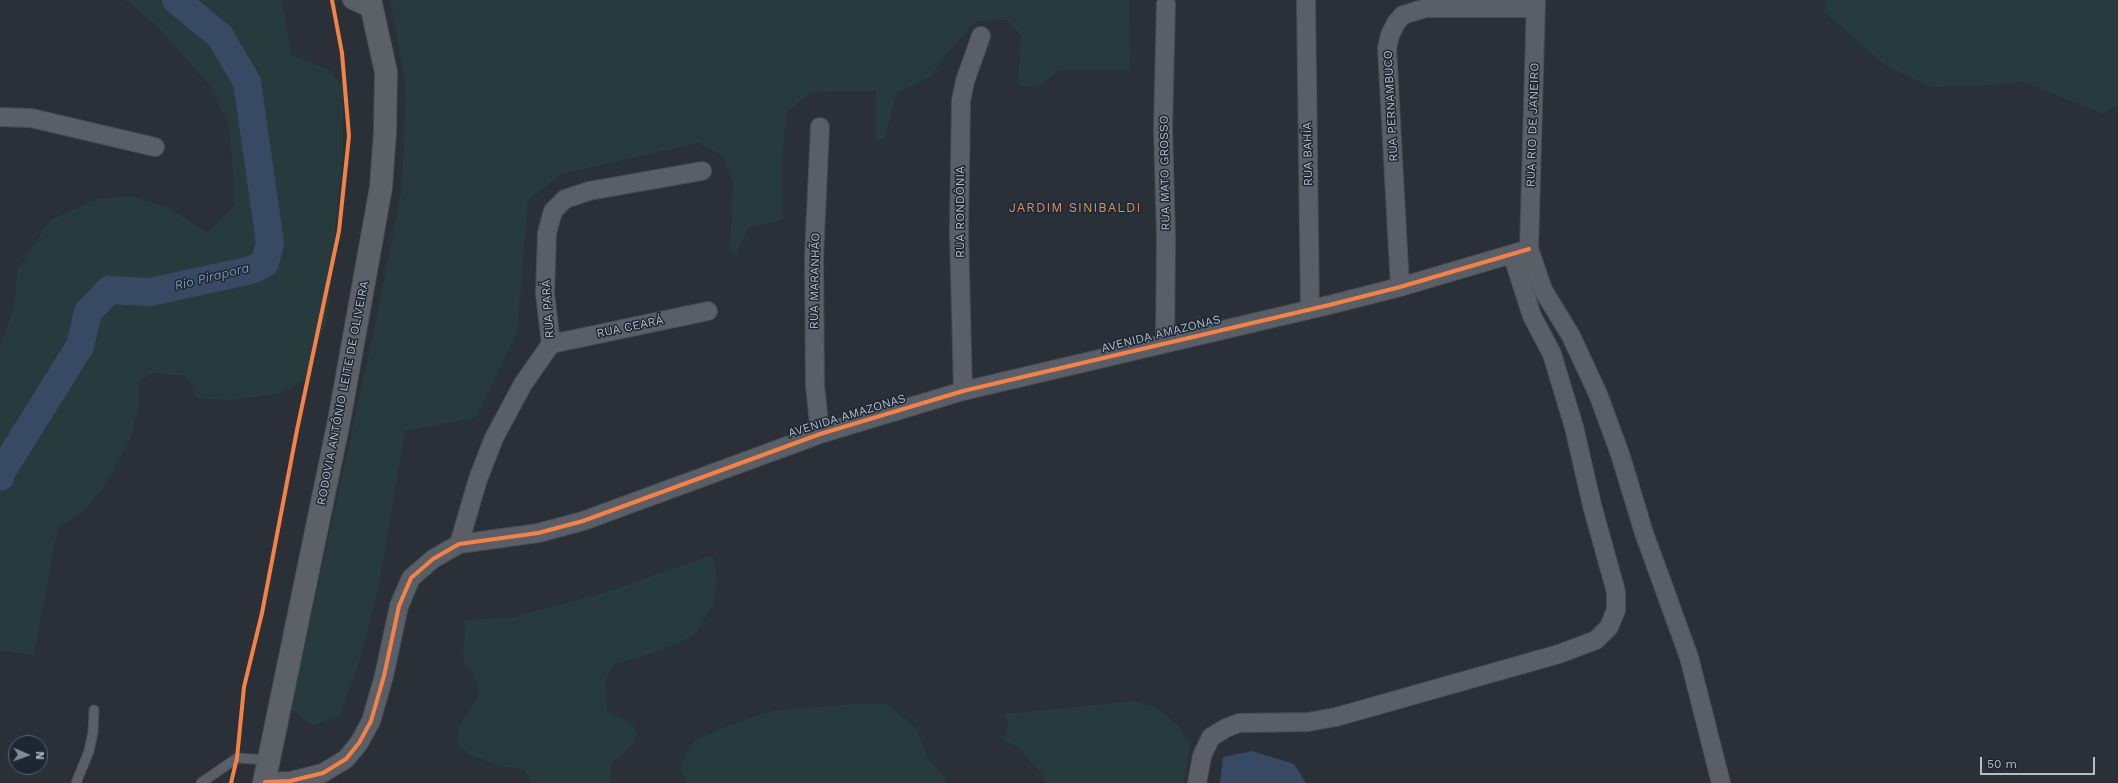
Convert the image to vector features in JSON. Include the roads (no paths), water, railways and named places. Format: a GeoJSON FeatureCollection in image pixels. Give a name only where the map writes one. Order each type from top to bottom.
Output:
{"type":"FeatureCollection","features":[{"type":"Feature","properties":{"kind":"main road","name":"RODOVIA ANTÔNIO LEITE DE OLIVEIRA"},"geometry":{"type":"LineString","coordinates":[[264,783],[339,421],[381,187],[385,132],[386,72],[371,4]]}},
{"type":"Feature","properties":{"kind":"street"},"geometry":{"type":"LineString","coordinates":[[352,0],[371,4]]}},
{"type":"Feature","properties":{"kind":"street","name":"RUA BAHÍA"},"geometry":{"type":"LineString","coordinates":[[1306,0],[1310,309]]}},
{"type":"Feature","properties":{"kind":"street","name":"RUA MATO GROSSO"},"geometry":{"type":"LineString","coordinates":[[1166,4],[1163,128],[1166,238],[1166,343]]}},
{"type":"Feature","properties":{"kind":"street","name":"RUA RIO DE JANEIRO"},"geometry":{"type":"LineString","coordinates":[[1529,249],[1536,4]]}},
{"type":"Feature","properties":{"kind":"street","name":"RUA PERNAMBUCO"},"geometry":{"type":"LineString","coordinates":[[1400,287],[1387,48],[1390,35],[1396,23],[1403,15],[1426,8],[1536,4]]}},
{"type":"Feature","properties":{"kind":"street","name":"RUA RONDÔNIA"},"geometry":{"type":"LineString","coordinates":[[963,391],[959,233],[961,101],[965,80],[981,36]]}},
{"type":"Feature","properties":{"kind":"street"},"geometry":{"type":"LineString","coordinates":[[0,117],[31,118],[154,146]]}},
{"type":"Feature","properties":{"kind":"street","name":"RUA MARANHÃO"},"geometry":{"type":"LineString","coordinates":[[820,127],[814,257],[815,385],[820,434]]}},
{"type":"Feature","properties":{"kind":"street","name":"RUA PARÁ"},"geometry":{"type":"LineString","coordinates":[[459,544],[478,478],[494,438],[523,384],[551,344],[546,287],[546,233],[553,211],[565,199],[589,191],[702,171]]}},
{"type":"Feature","properties":{"kind":"street"},"geometry":{"type":"LineString","coordinates":[[1529,249],[1543,290],[1571,336],[1598,394],[1620,454],[1644,533],[1689,657],[1721,783]]}},
{"type":"Feature","properties":{"kind":"street","name":"AVENIDA AMAZONAS"},"geometry":{"type":"LineString","coordinates":[[264,783],[290,781],[323,773],[346,759],[359,743],[371,721],[384,676],[399,606],[411,578],[433,559],[459,544],[538,533],[583,521],[820,434],[963,391],[1400,287],[1529,249]]}},
{"type":"Feature","properties":{"kind":"street"},"geometry":{"type":"LineString","coordinates":[[1196,783],[1202,756],[1212,737],[1226,728],[1239,723],[1308,722],[1336,717],[1559,654],[1596,640],[1609,627],[1616,610],[1616,592],[1592,505],[1574,427],[1552,354],[1532,316],[1512,254]]}},
{"type":"Feature","properties":{"kind":"street","name":"RUA CEARÁ"},"geometry":{"type":"LineString","coordinates":[[551,344],[708,311]]}},
{"type":"Feature","properties":{"kind":"lane"},"geometry":{"type":"LineString","coordinates":[[76,783],[89,751],[93,732],[94,710]]}},
{"type":"Feature","properties":{"kind":"lane"},"geometry":{"type":"LineString","coordinates":[[201,783],[237,758],[269,760]]}},
{"type":"Feature","properties":{"kind":"water"},"geometry":{"type":"Polygon","coordinates":[[[1252,751],[1294,764],[1306,783],[1220,783],[1223,757],[1252,751]]]}},
{"type":"Feature","properties":{"kind":"waterway","name":"Rio Pirapora"},"geometry":{"type":"LineString","coordinates":[[0,477],[2,471],[80,346],[88,312],[109,290],[150,292],[247,271],[265,263],[270,243],[247,82],[220,36],[176,0]]}},
{"type":"Feature","properties":{"kind":"district","name":"JARDIM SINIBALDI"},"geometry":{"type":"Point","coordinates":[1075,208]}}]}
